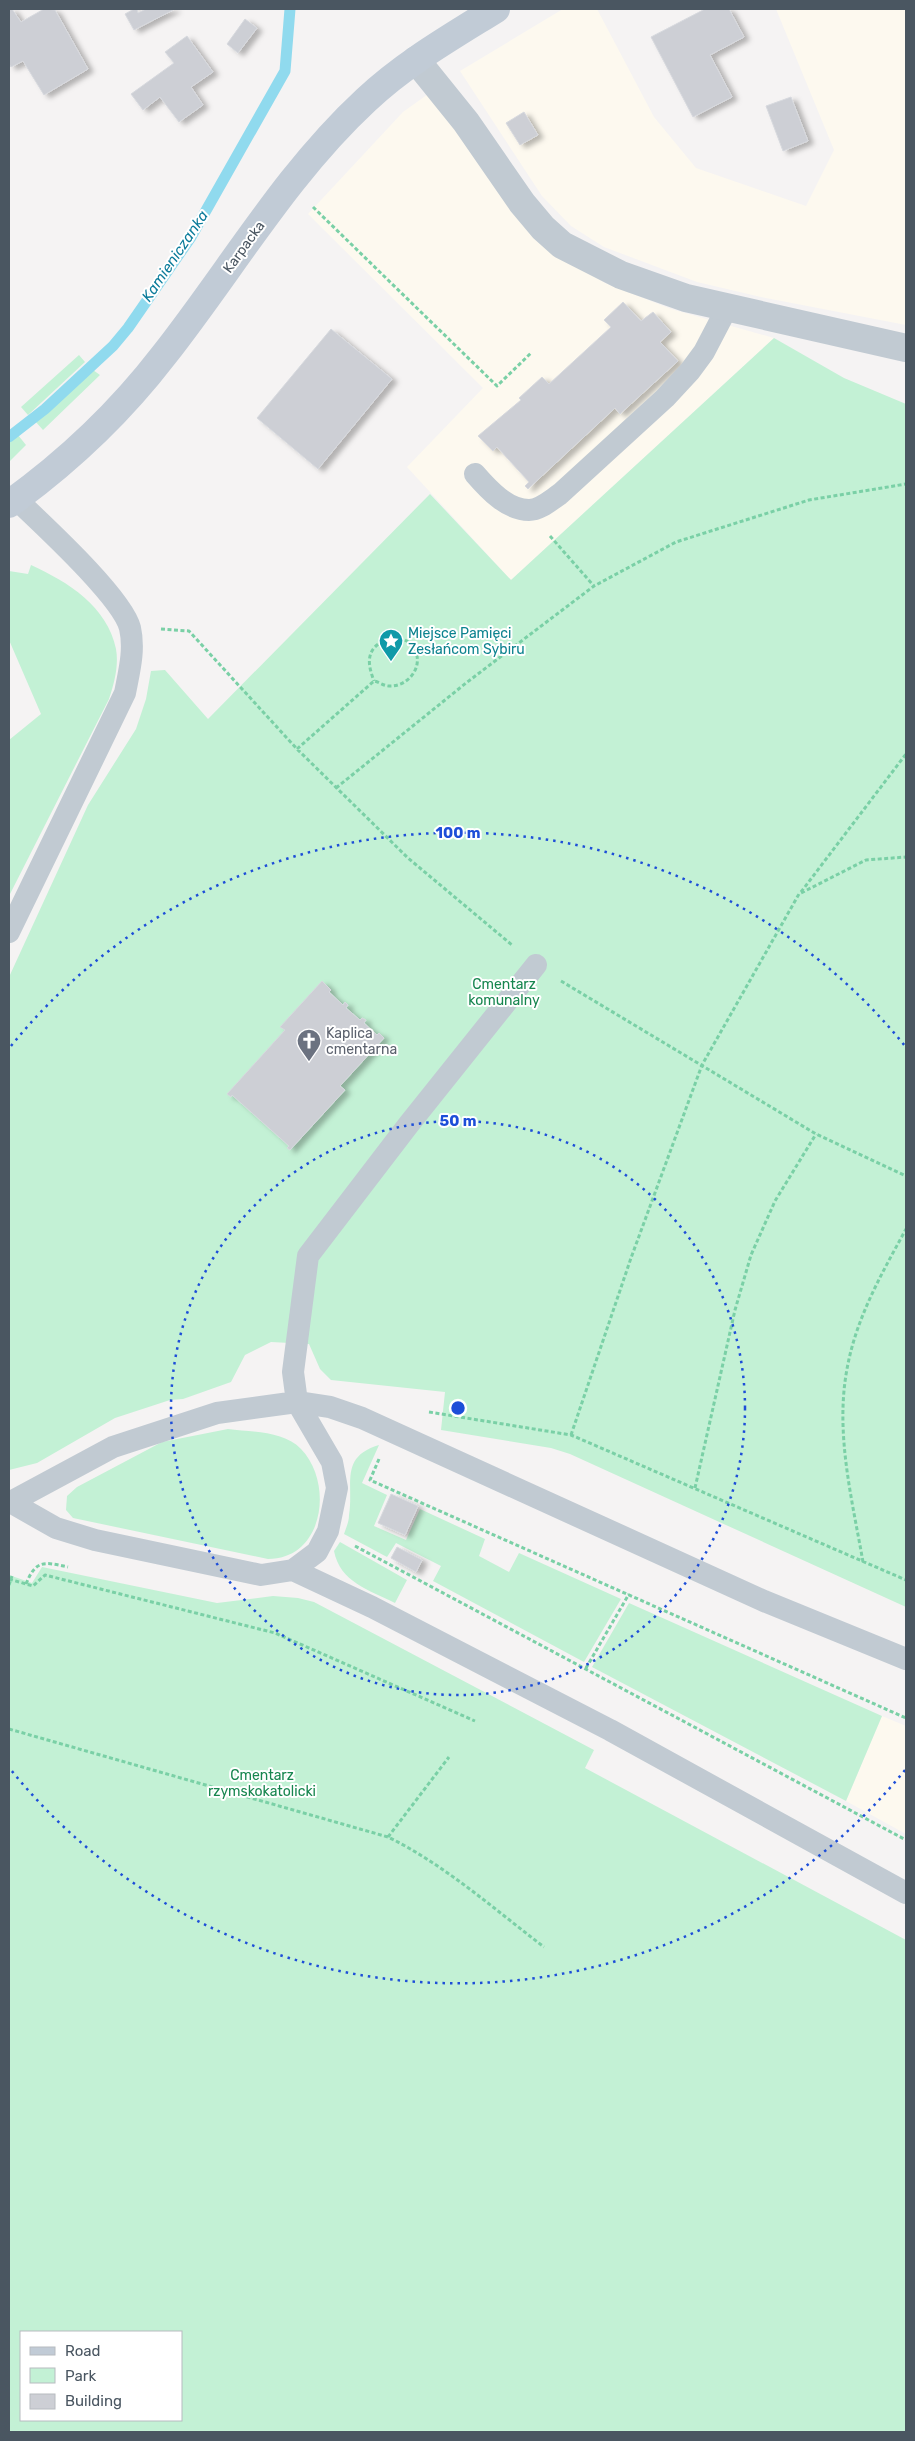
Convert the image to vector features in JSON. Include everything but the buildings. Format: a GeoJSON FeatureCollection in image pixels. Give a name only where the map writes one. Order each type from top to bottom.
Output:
{"type":"FeatureCollection","features":[{"type":"Feature","properties":{"kind":"street","name":"Karpacka"},"geometry":{"type":"LineString","coordinates":[[12,502],[64,460],[132,393],[164,356],[292,181],[364,101],[416,60],[496,9]]}},
{"type":"Feature","properties":{"kind":"street"},"geometry":{"type":"LineString","coordinates":[[416,60],[466,122],[522,203],[542,228],[562,245],[613,272],[655,288],[727,308],[906,348]]}},
{"type":"Feature","properties":{"kind":"lane"},"geometry":{"type":"LineString","coordinates":[[475,474],[493,493],[512,506],[529,510],[542,506],[560,494],[665,398],[690,371],[704,352],[727,308]]}},
{"type":"Feature","properties":{"kind":"lane"},"geometry":{"type":"LineString","coordinates":[[9,932],[125,693],[132,651],[130,627],[117,603],[12,502]]}},
{"type":"Feature","properties":{"kind":"lane"},"geometry":{"type":"LineString","coordinates":[[11,1503],[56,1528],[95,1540],[261,1575],[292,1570],[317,1552],[328,1531],[337,1488],[332,1462],[297,1402],[293,1372],[308,1256],[409,1124],[536,965]]}},
{"type":"Feature","properties":{"kind":"lane"},"geometry":{"type":"LineString","coordinates":[[11,1503],[113,1446],[217,1413],[297,1402],[346,1413],[764,1601],[906,1659]]}},
{"type":"Feature","properties":{"kind":"lane"},"geometry":{"type":"LineString","coordinates":[[292,1570],[372,1607],[610,1730],[906,1893]]}},
{"type":"Feature","properties":{"kind":"path"},"geometry":{"type":"LineString","coordinates":[[309,203],[496,386],[531,354]]}},
{"type":"Feature","properties":{"kind":"path"},"geometry":{"type":"LineString","coordinates":[[336,788],[466,683],[594,586],[676,542],[809,500],[906,484]]}},
{"type":"Feature","properties":{"kind":"path"},"geometry":{"type":"LineString","coordinates":[[529,510],[594,586]]}},
{"type":"Feature","properties":{"kind":"path"},"geometry":{"type":"LineString","coordinates":[[188,631],[297,748],[408,858],[536,965],[571,988],[816,1134],[906,1176]]}},
{"type":"Feature","properties":{"kind":"path"},"geometry":{"type":"LineString","coordinates":[[397,637],[410,644],[417,656],[416,671],[406,682],[389,686],[374,681],[369,661],[371,653],[376,646],[386,639],[397,637]]}},
{"type":"Feature","properties":{"kind":"path"},"geometry":{"type":"LineString","coordinates":[[297,748],[374,681]]}},
{"type":"Feature","properties":{"kind":"path"},"geometry":{"type":"LineString","coordinates":[[572,1435],[631,1258],[702,1065],[799,894],[906,754]]}},
{"type":"Feature","properties":{"kind":"path"},"geometry":{"type":"LineString","coordinates":[[799,894],[866,860],[906,857]]}},
{"type":"Feature","properties":{"kind":"path"},"geometry":{"type":"LineString","coordinates":[[695,1488],[735,1310],[751,1255],[775,1202],[816,1134]]}},
{"type":"Feature","properties":{"kind":"path"},"geometry":{"type":"LineString","coordinates":[[863,1563],[845,1462],[842,1412],[846,1369],[857,1330],[877,1282],[906,1228]]}},
{"type":"Feature","properties":{"kind":"path"},"geometry":{"type":"LineString","coordinates":[[421,1410],[572,1435],[863,1563],[906,1580]]}},
{"type":"Feature","properties":{"kind":"path"},"geometry":{"type":"LineString","coordinates":[[391,1433],[370,1480],[906,1718]]}},
{"type":"Feature","properties":{"kind":"path"},"geometry":{"type":"LineString","coordinates":[[328,1531],[906,1840]]}},
{"type":"Feature","properties":{"kind":"path"},"geometry":{"type":"LineString","coordinates":[[26,1584],[32,1570],[46,1562],[78,1570]]}},
{"type":"Feature","properties":{"kind":"path"},"geometry":{"type":"LineString","coordinates":[[9,1585],[10,1579],[33,1586],[45,1575],[275,1632],[476,1721]]}},
{"type":"Feature","properties":{"kind":"path"},"geometry":{"type":"LineString","coordinates":[[586,1668],[629,1594]]}},
{"type":"Feature","properties":{"kind":"path"},"geometry":{"type":"LineString","coordinates":[[9,1729],[388,1837],[411,1849],[446,1872],[544,1948]]}},
{"type":"Feature","properties":{"kind":"path"},"geometry":{"type":"LineString","coordinates":[[388,1837],[449,1757]]}},
{"type":"Feature","properties":{"kind":"shaded area"},"geometry":{"type":"Polygon","coordinates":[[[563,9],[597,9],[654,117],[696,168],[806,206],[834,150],[776,9],[906,9],[906,325],[761,297],[697,282],[604,247],[571,226],[542,196],[460,71],[563,9]]]}},
{"type":"Feature","properties":{"kind":"shaded area"},"geometry":{"type":"Polygon","coordinates":[[[431,92],[556,253],[605,283],[671,309],[774,338],[511,580],[407,467],[483,388],[308,214],[403,112],[431,92]]]}},
{"type":"Feature","properties":{"kind":"shaded area"},"geometry":{"type":"Polygon","coordinates":[[[882,1716],[906,1726],[906,1834],[846,1801],[882,1716]]]}},
{"type":"Feature","properties":{"kind":"green space","name":"Cmentarz komunalny"},"geometry":{"type":"Polygon","coordinates":[[[774,338],[844,378],[906,404],[906,1607],[570,1454],[551,1448],[441,1430],[445,1392],[331,1380],[320,1369],[309,1344],[271,1342],[245,1355],[231,1382],[183,1399],[170,1400],[115,1418],[37,1463],[9,1470],[9,977],[88,805],[136,729],[146,699],[151,671],[165,670],[208,719],[430,494],[511,580],[774,338]]]}},
{"type":"Feature","properties":{"kind":"green space"},"geometry":{"type":"Polygon","coordinates":[[[79,355],[85,362],[28,415],[21,407],[79,355]]]}},
{"type":"Feature","properties":{"kind":"green space"},"geometry":{"type":"Polygon","coordinates":[[[93,370],[100,375],[43,430],[35,421],[93,370]]]}},
{"type":"Feature","properties":{"kind":"green space"},"geometry":{"type":"Polygon","coordinates":[[[18,435],[26,445],[9,462],[9,443],[18,435]]]}},
{"type":"Feature","properties":{"kind":"green space"},"geometry":{"type":"Polygon","coordinates":[[[31,565],[59,579],[84,597],[95,608],[111,634],[116,649],[117,662],[109,699],[9,896],[9,740],[41,714],[9,640],[9,571],[28,574],[31,565]]]}},
{"type":"Feature","properties":{"kind":"green space"},"geometry":{"type":"Polygon","coordinates":[[[228,1429],[267,1433],[286,1439],[301,1449],[311,1463],[318,1481],[320,1499],[318,1517],[312,1533],[301,1547],[287,1556],[268,1559],[73,1518],[66,1510],[67,1496],[77,1487],[162,1442],[228,1429]]]}},
{"type":"Feature","properties":{"kind":"green space"},"geometry":{"type":"Polygon","coordinates":[[[379,1445],[362,1483],[387,1495],[374,1526],[406,1540],[420,1509],[485,1539],[479,1556],[509,1572],[519,1553],[621,1599],[584,1662],[433,1581],[441,1566],[396,1543],[387,1557],[344,1534],[349,1518],[350,1482],[353,1464],[366,1450],[379,1445]]]}},
{"type":"Feature","properties":{"kind":"green space"},"geometry":{"type":"Polygon","coordinates":[[[340,1542],[407,1580],[395,1603],[366,1589],[349,1578],[337,1562],[334,1551],[340,1542]]]}},
{"type":"Feature","properties":{"kind":"green space","name":"Cmentarz rzymskokatolicki"},"geometry":{"type":"Polygon","coordinates":[[[42,1567],[217,1603],[273,1596],[298,1598],[314,1602],[594,1750],[585,1768],[906,1940],[906,2432],[9,2432],[9,1575],[32,1583],[42,1567]]]}},
{"type":"Feature","properties":{"kind":"green space"},"geometry":{"type":"Polygon","coordinates":[[[629,1603],[882,1716],[846,1801],[592,1667],[629,1603]]]}},
{"type":"Feature","properties":{"kind":"waterway","name":"Kamieniczanka"},"geometry":{"type":"LineString","coordinates":[[9,437],[45,409],[113,346],[128,328],[191,237],[285,71],[290,9]]}},
{"type":"Feature","properties":{"kind":"place","name":"Miejsce Pamięci Zesłańcom Sybiru"},"geometry":{"type":"Point","coordinates":[391,662]}},
{"type":"Feature","properties":{"kind":"place","name":"Kaplica cmentarna"},"geometry":{"type":"Point","coordinates":[309,1062]}}]}
